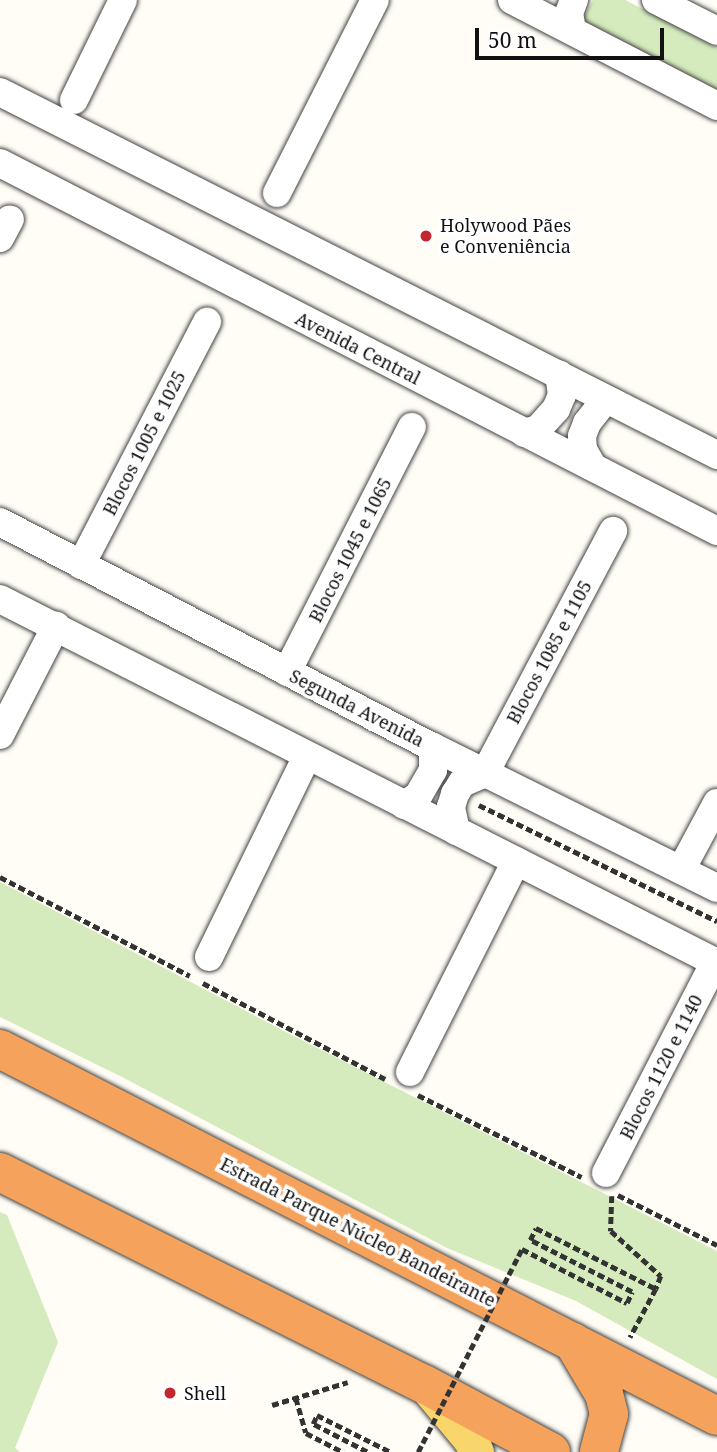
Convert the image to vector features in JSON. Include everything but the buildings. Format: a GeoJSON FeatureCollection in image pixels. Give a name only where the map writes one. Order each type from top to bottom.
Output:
{"type":"FeatureCollection","features":[{"type":"Feature","properties":{"kind":"highway","name":"Estrada Parque Núcleo Bandeirante"},"geometry":{"type":"LineString","coordinates":[[0,1049],[717,1416]]}},
{"type":"Feature","properties":{"kind":"highway"},"geometry":{"type":"LineString","coordinates":[[0,1172],[424,1400],[551,1452]]}},
{"type":"Feature","properties":{"kind":"highway"},"geometry":{"type":"LineString","coordinates":[[573,1342],[604,1394],[609,1414],[599,1452]]}},
{"type":"Feature","properties":{"kind":"main road"},"geometry":{"type":"LineString","coordinates":[[424,1400],[474,1446]]}},
{"type":"Feature","properties":{"kind":"street"},"geometry":{"type":"LineString","coordinates":[[74,100],[123,0]]}},
{"type":"Feature","properties":{"kind":"street"},"geometry":{"type":"LineString","coordinates":[[276,193],[375,0]]}},
{"type":"Feature","properties":{"kind":"street"},"geometry":{"type":"LineString","coordinates":[[512,0],[717,106]]}},
{"type":"Feature","properties":{"kind":"street"},"geometry":{"type":"LineString","coordinates":[[572,30],[569,13],[574,0]]}},
{"type":"Feature","properties":{"kind":"street"},"geometry":{"type":"LineString","coordinates":[[656,0],[717,31]]}},
{"type":"Feature","properties":{"kind":"street"},"geometry":{"type":"LineString","coordinates":[[0,92],[717,455]]}},
{"type":"Feature","properties":{"kind":"street","name":"Avenida Central"},"geometry":{"type":"LineString","coordinates":[[0,163],[717,531]]}},
{"type":"Feature","properties":{"kind":"street","name":"Blocos 1005 e 1025"},"geometry":{"type":"LineString","coordinates":[[81,565],[207,322]]}},
{"type":"Feature","properties":{"kind":"street"},"geometry":{"type":"LineString","coordinates":[[524,433],[538,429],[556,409],[562,395],[559,374]]}},
{"type":"Feature","properties":{"kind":"street"},"geometry":{"type":"LineString","coordinates":[[593,467],[583,450],[582,436],[587,423],[605,400]]}},
{"type":"Feature","properties":{"kind":"street","name":"Blocos 1045 e 1065"},"geometry":{"type":"LineString","coordinates":[[287,672],[412,428]]}},
{"type":"Feature","properties":{"kind":"street","name":"Segunda Avenida"},"geometry":{"type":"LineString","coordinates":[[0,522],[432,747],[717,888]]}},
{"type":"Feature","properties":{"kind":"street","name":"Blocos 1085 e 1105"},"geometry":{"type":"LineString","coordinates":[[494,777],[613,531]]}},
{"type":"Feature","properties":{"kind":"street"},"geometry":{"type":"LineString","coordinates":[[0,599],[716,962]]}},
{"type":"Feature","properties":{"kind":"street"},"geometry":{"type":"LineString","coordinates":[[0,735],[56,626]]}},
{"type":"Feature","properties":{"kind":"street"},"geometry":{"type":"LineString","coordinates":[[404,805],[418,796],[429,778],[435,760],[432,747]]}},
{"type":"Feature","properties":{"kind":"street"},"geometry":{"type":"LineString","coordinates":[[209,957],[307,755]]}},
{"type":"Feature","properties":{"kind":"street"},"geometry":{"type":"LineString","coordinates":[[467,836],[451,807],[455,794],[462,783],[494,777]]}},
{"type":"Feature","properties":{"kind":"street"},"geometry":{"type":"LineString","coordinates":[[681,870],[717,803]]}},
{"type":"Feature","properties":{"kind":"street"},"geometry":{"type":"LineString","coordinates":[[405,1083],[516,861]]}},
{"type":"Feature","properties":{"kind":"street","name":"Blocos 1120 e 1140"},"geometry":{"type":"LineString","coordinates":[[604,1184],[716,962]]}},
{"type":"Feature","properties":{"kind":"path"},"geometry":{"type":"LineString","coordinates":[[494,777],[495,813]]}},
{"type":"Feature","properties":{"kind":"path"},"geometry":{"type":"LineString","coordinates":[[455,794],[717,921]]}},
{"type":"Feature","properties":{"kind":"path"},"geometry":{"type":"LineString","coordinates":[[467,836],[495,813]]}},
{"type":"Feature","properties":{"kind":"path"},"geometry":{"type":"LineString","coordinates":[[0,877],[604,1184],[717,1245]]}},
{"type":"Feature","properties":{"kind":"path"},"geometry":{"type":"LineString","coordinates":[[604,1184],[611,1231],[661,1276],[630,1338]]}},
{"type":"Feature","properties":{"kind":"path"},"geometry":{"type":"LineString","coordinates":[[418,1452],[522,1249],[627,1303],[632,1292],[530,1240],[536,1228],[656,1289]]}},
{"type":"Feature","properties":{"kind":"path"},"geometry":{"type":"LineString","coordinates":[[272,1405],[348,1382],[357,1385]]}},
{"type":"Feature","properties":{"kind":"path"},"geometry":{"type":"LineString","coordinates":[[296,1398],[306,1433],[343,1452]]}},
{"type":"Feature","properties":{"kind":"path"},"geometry":{"type":"LineString","coordinates":[[424,1400],[474,1446]]}},
{"type":"Feature","properties":{"kind":"path"},"geometry":{"type":"LineString","coordinates":[[368,1452],[313,1424],[317,1415],[391,1452]]}},
{"type":"Feature","properties":{"kind":"green space"},"geometry":{"type":"Polygon","coordinates":[[[593,0],[625,0],[717,47],[717,98],[578,27],[593,0]]]}},
{"type":"Feature","properties":{"kind":"green space"},"geometry":{"type":"Polygon","coordinates":[[[0,882],[286,1032],[717,1251],[717,1379],[576,1301],[447,1248],[124,1078],[0,1017],[0,882]]]}},
{"type":"Feature","properties":{"kind":"green space"},"geometry":{"type":"Polygon","coordinates":[[[0,1212],[7,1215],[58,1342],[15,1448],[20,1452],[0,1452],[0,1212]]]}},
{"type":"Feature","properties":{"kind":"place","name":"Holywood Pães e Conveniência"},"geometry":{"type":"Point","coordinates":[426,236]}},
{"type":"Feature","properties":{"kind":"place","name":"Shell"},"geometry":{"type":"Point","coordinates":[170,1393]}}]}
